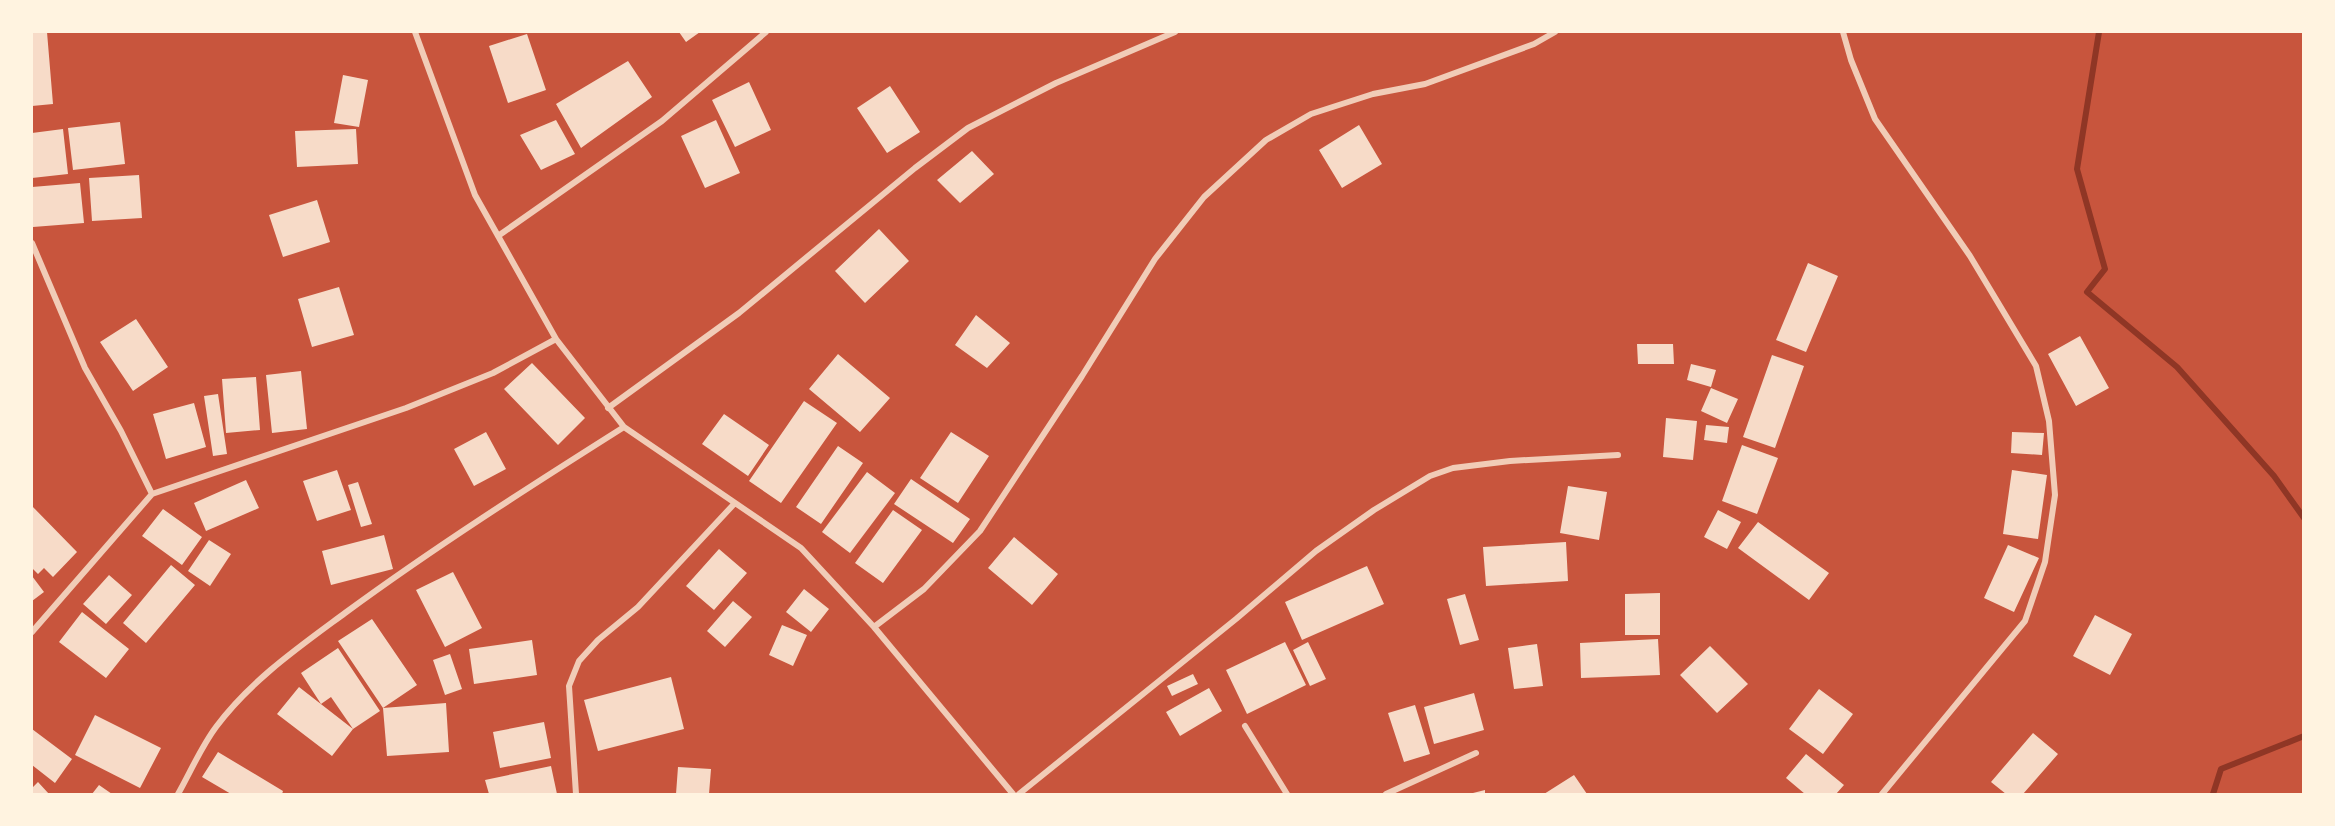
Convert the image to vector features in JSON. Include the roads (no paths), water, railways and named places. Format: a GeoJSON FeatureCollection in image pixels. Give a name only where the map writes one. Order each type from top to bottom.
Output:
{"type":"FeatureCollection","features":[{"type":"Feature","properties":{"kind":"street"},"geometry":{"type":"LineString","coordinates":[[415,32],[475,195],[556,339],[608,408],[624,427],[801,548],[874,627],[1013,795]]}},
{"type":"Feature","properties":{"kind":"street"},"geometry":{"type":"LineString","coordinates":[[498,237],[663,121],[766,32]]}},
{"type":"Feature","properties":{"kind":"street"},"geometry":{"type":"LineString","coordinates":[[608,408],[739,313],[915,168],[968,128],[1056,83],[1175,32]]}},
{"type":"Feature","properties":{"kind":"street"},"geometry":{"type":"LineString","coordinates":[[874,627],[924,590],[980,531],[1082,376],[1155,259],[1204,197],[1266,140],[1311,114],[1373,94],[1425,84],[1534,44],[1555,32]]}},
{"type":"Feature","properties":{"kind":"street"},"geometry":{"type":"LineString","coordinates":[[1843,32],[1851,60],[1875,119],[1970,256],[2036,366],[2049,421],[2055,495],[2045,562],[2025,621],[1882,795]]}},
{"type":"Feature","properties":{"kind":"street"},"geometry":{"type":"LineString","coordinates":[[32,243],[85,368],[121,431],[152,494]]}},
{"type":"Feature","properties":{"kind":"street"},"geometry":{"type":"LineString","coordinates":[[32,632],[152,494],[405,408],[493,373],[556,339]]}},
{"type":"Feature","properties":{"kind":"street"},"geometry":{"type":"LineString","coordinates":[[178,795],[215,728],[253,685],[353,607],[475,521],[624,427]]}},
{"type":"Feature","properties":{"kind":"street"},"geometry":{"type":"LineString","coordinates":[[1019,795],[1316,551],[1374,510],[1430,476],[1453,468],[1510,461],[1618,455]]}},
{"type":"Feature","properties":{"kind":"street"},"geometry":{"type":"LineString","coordinates":[[576,795],[569,686],[579,661],[598,640],[638,607],[734,504]]}},
{"type":"Feature","properties":{"kind":"street"},"geometry":{"type":"LineString","coordinates":[[1245,726],[1287,795]]}},
{"type":"Feature","properties":{"kind":"street"},"geometry":{"type":"LineString","coordinates":[[1386,795],[1476,753]]}},
{"type":"Feature","properties":{"kind":"waterway"},"geometry":{"type":"LineString","coordinates":[[2099,32],[2077,169],[2105,269],[2087,292],[2177,367],[2274,476],[2304,518]]}},
{"type":"Feature","properties":{"kind":"waterway"},"geometry":{"type":"LineString","coordinates":[[2213,794],[2221,769],[2304,736]]}}]}
